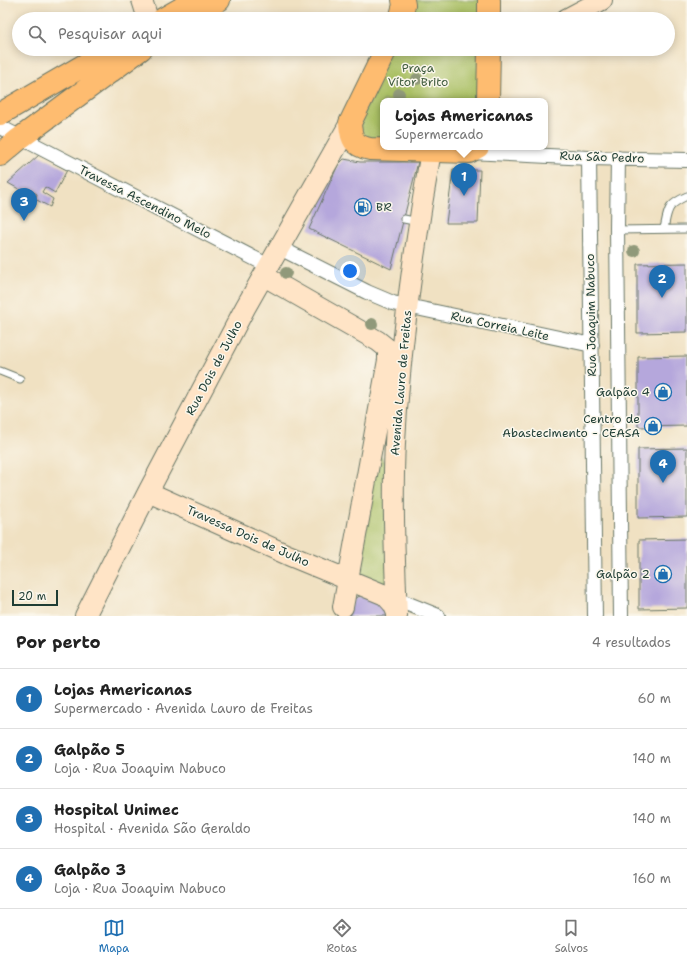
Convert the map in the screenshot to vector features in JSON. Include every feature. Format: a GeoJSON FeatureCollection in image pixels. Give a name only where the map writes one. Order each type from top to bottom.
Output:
{"type":"FeatureCollection","features":[{"type":"Feature","properties":{"kind":"main road"},"geometry":{"type":"LineString","coordinates":[[175,12],[196,0]]}},
{"type":"Feature","properties":{"kind":"main road"},"geometry":{"type":"LineString","coordinates":[[199,12],[219,0]]}},
{"type":"Feature","properties":{"kind":"main road"},"geometry":{"type":"LineString","coordinates":[[402,12],[404,5],[403,0]]}},
{"type":"Feature","properties":{"kind":"main road"},"geometry":{"type":"LineString","coordinates":[[489,0],[489,12]]}},
{"type":"Feature","properties":{"kind":"main road"},"geometry":{"type":"LineString","coordinates":[[0,114],[100,56]]}},
{"type":"Feature","properties":{"kind":"main road"},"geometry":{"type":"LineString","coordinates":[[0,155],[132,56]]}},
{"type":"Feature","properties":{"kind":"main road"},"geometry":{"type":"LineString","coordinates":[[380,149],[361,147],[354,140],[350,124],[383,56]]}},
{"type":"Feature","properties":{"kind":"main road"},"geometry":{"type":"LineString","coordinates":[[488,98],[489,56]]}},
{"type":"Feature","properties":{"kind":"main road"},"geometry":{"type":"LineString","coordinates":[[401,150],[453,150]]}},
{"type":"Feature","properties":{"kind":"street"},"geometry":{"type":"LineString","coordinates":[[142,0],[146,12]]}},
{"type":"Feature","properties":{"kind":"street"},"geometry":{"type":"LineString","coordinates":[[579,12],[602,0]]}},
{"type":"Feature","properties":{"kind":"street","name":"Rua Dois de Julho"},"geometry":{"type":"LineString","coordinates":[[85,616],[148,492],[245,308],[322,181],[350,124]]}},
{"type":"Feature","properties":{"kind":"street","name":"Travessa Ascendino Melo"},"geometry":{"type":"LineString","coordinates":[[0,127],[267,271]]}},
{"type":"Feature","properties":{"kind":"street","name":"Rua São Pedro"},"geometry":{"type":"LineString","coordinates":[[487,150],[589,158],[687,160]]}},
{"type":"Feature","properties":{"kind":"street","name":"Avenida Lauro de Freitas"},"geometry":{"type":"LineString","coordinates":[[396,609],[394,472],[397,414],[394,344],[408,306],[412,221],[432,151]]}},
{"type":"Feature","properties":{"kind":"street","name":"Rua Joaquim Nabuco"},"geometry":{"type":"LineString","coordinates":[[589,158],[595,616]]}},
{"type":"Feature","properties":{"kind":"street"},"geometry":{"type":"LineString","coordinates":[[618,158],[617,230],[621,616]]}},
{"type":"Feature","properties":{"kind":"street","name":"Rua Correia Leite"},"geometry":{"type":"LineString","coordinates":[[280,248],[367,292],[393,303],[592,345]]}},
{"type":"Feature","properties":{"kind":"street"},"geometry":{"type":"LineString","coordinates":[[267,271],[394,344]]}},
{"type":"Feature","properties":{"kind":"street","name":"Avenida Lauro de Freitas"},"geometry":{"type":"LineString","coordinates":[[342,611],[388,360],[388,349],[394,344]]}},
{"type":"Feature","properties":{"kind":"street","name":"Travessa Dois de Julho"},"geometry":{"type":"LineString","coordinates":[[148,492],[385,595],[396,609]]}},
{"type":"Feature","properties":{"kind":"street"},"geometry":{"type":"LineString","coordinates":[[342,611],[352,596],[364,590],[372,590]]}},
{"type":"Feature","properties":{"kind":"street"},"geometry":{"type":"LineString","coordinates":[[396,609],[438,616]]}},
{"type":"Feature","properties":{"kind":"lane"},"geometry":{"type":"LineString","coordinates":[[664,229],[668,211],[674,202],[687,196]]}},
{"type":"Feature","properties":{"kind":"lane"},"geometry":{"type":"LineString","coordinates":[[617,230],[687,229]]}},
{"type":"Feature","properties":{"kind":"lane"},"geometry":{"type":"LineString","coordinates":[[0,371],[20,379]]}},
{"type":"Feature","properties":{"kind":"green space"},"geometry":{"type":"Polygon","coordinates":[[[403,0],[489,0],[489,12],[401,12],[403,0]]]}},
{"type":"Feature","properties":{"kind":"green space","name":"Praça Vítor Brito"},"geometry":{"type":"Polygon","coordinates":[[[384,56],[489,56],[488,98],[380,98],[380,146],[354,140],[384,56]]]}},
{"type":"Feature","properties":{"kind":"green space"},"geometry":{"type":"Polygon","coordinates":[[[377,454],[386,462],[388,584],[350,575],[377,454]]]}},
{"type":"Feature","properties":{"kind":"building"},"geometry":{"type":"Polygon","coordinates":[[[39,155],[67,170],[55,193],[45,187],[42,192],[53,199],[50,207],[35,199],[37,194],[26,188],[24,192],[8,183],[39,155]]]}},
{"type":"Feature","properties":{"kind":"building","name":"BR"},"geometry":{"type":"Polygon","coordinates":[[[344,159],[360,162],[418,162],[391,269],[309,229],[338,165],[344,159]]]}},
{"type":"Feature","properties":{"kind":"building"},"geometry":{"type":"Polygon","coordinates":[[[453,170],[480,170],[478,223],[446,223],[453,170]]]}},
{"type":"Feature","properties":{"kind":"building"},"geometry":{"type":"Polygon","coordinates":[[[687,263],[687,332],[637,333],[637,264],[687,263]]]}},
{"type":"Feature","properties":{"kind":"building","name":"Galpão 4"},"geometry":{"type":"Polygon","coordinates":[[[687,356],[687,426],[638,427],[638,357],[687,356]]]}},
{"type":"Feature","properties":{"kind":"building"},"geometry":{"type":"Polygon","coordinates":[[[687,448],[687,517],[638,518],[638,449],[687,448]]]}},
{"type":"Feature","properties":{"kind":"building","name":"Galpão 2"},"geometry":{"type":"Polygon","coordinates":[[[687,539],[687,608],[639,609],[639,540],[687,539]]]}},
{"type":"Feature","properties":{"kind":"building"},"geometry":{"type":"Polygon","coordinates":[[[364,594],[371,594],[393,616],[345,616],[354,599],[364,594]]]}},
{"type":"Feature","properties":{"kind":"place","name":"Lojas Americanas"},"geometry":{"type":"Point","coordinates":[464,196]}},
{"type":"Feature","properties":{"kind":"place","name":"BR"},"geometry":{"type":"Point","coordinates":[363,207]}},
{"type":"Feature","properties":{"kind":"place","name":"Hospital Unimec"},"geometry":{"type":"Point","coordinates":[24,221]}},
{"type":"Feature","properties":{"kind":"place","name":"Galpão 5"},"geometry":{"type":"Point","coordinates":[662,298]}},
{"type":"Feature","properties":{"kind":"place","name":"Galpão 4"},"geometry":{"type":"Point","coordinates":[663,392]}},
{"type":"Feature","properties":{"kind":"place","name":"Centro de Abastecimento - CEASA"},"geometry":{"type":"Point","coordinates":[653,426]}},
{"type":"Feature","properties":{"kind":"place","name":"Galpão 3"},"geometry":{"type":"Point","coordinates":[663,483]}},
{"type":"Feature","properties":{"kind":"place","name":"Galpão 2"},"geometry":{"type":"Point","coordinates":[663,574]}}]}
